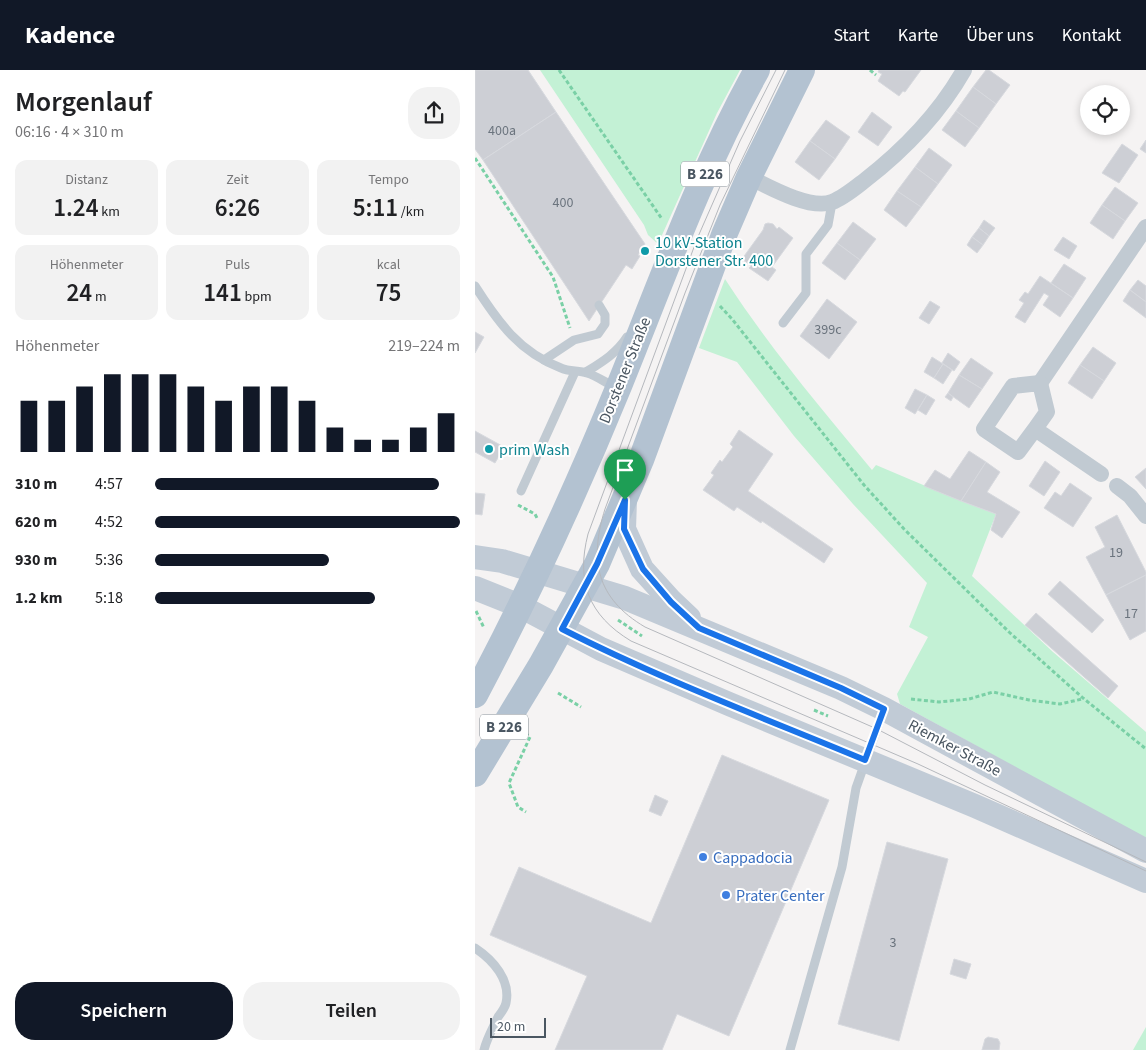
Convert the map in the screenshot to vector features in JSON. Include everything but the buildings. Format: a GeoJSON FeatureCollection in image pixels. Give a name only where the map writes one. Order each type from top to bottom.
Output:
{"type":"FeatureCollection","features":[{"type":"Feature","properties":{"kind":"main road","name":"Dorstener Straße"},"geometry":{"type":"LineString","coordinates":[[475,695],[537,572],[618,388],[705,174],[757,70]]}},
{"type":"Feature","properties":{"kind":"main road","name":"B 226"},"geometry":{"type":"LineString","coordinates":[[475,774],[586,586],[625,500],[703,289],[749,177],[802,70]]}},
{"type":"Feature","properties":{"kind":"main road"},"geometry":{"type":"LineString","coordinates":[[625,500],[624,529],[643,569],[671,602],[699,628]]}},
{"type":"Feature","properties":{"kind":"main road","name":"Riemker Straße"},"geometry":{"type":"LineString","coordinates":[[475,557],[501,561],[625,598],[841,688],[894,703],[1146,851]]}},
{"type":"Feature","properties":{"kind":"main road"},"geometry":{"type":"LineString","coordinates":[[475,588],[520,606],[601,648],[729,704],[975,806],[1146,881]]}},
{"type":"Feature","properties":{"kind":"street"},"geometry":{"type":"LineString","coordinates":[[749,177],[793,198],[811,203],[832,203],[882,168],[915,137],[948,96],[964,70]]}},
{"type":"Feature","properties":{"kind":"street"},"geometry":{"type":"LineString","coordinates":[[1040,383],[1013,386],[984,429],[1018,452],[1047,412],[1040,383],[1146,227]]}},
{"type":"Feature","properties":{"kind":"street"},"geometry":{"type":"LineString","coordinates":[[1035,429],[1101,474]]}},
{"type":"Feature","properties":{"kind":"street"},"geometry":{"type":"LineString","coordinates":[[1117,486],[1130,496],[1146,516]]}},
{"type":"Feature","properties":{"kind":"lane"},"geometry":{"type":"LineString","coordinates":[[783,323],[806,293],[806,254],[828,225],[832,203]]}},
{"type":"Feature","properties":{"kind":"lane"},"geometry":{"type":"LineString","coordinates":[[475,286],[495,317],[526,349],[562,369],[586,372],[618,388]]}},
{"type":"Feature","properties":{"kind":"lane"},"geometry":{"type":"LineString","coordinates":[[586,372],[611,356],[621,346],[659,286]]}},
{"type":"Feature","properties":{"kind":"lane"},"geometry":{"type":"LineString","coordinates":[[544,360],[574,340],[598,334],[605,324],[605,315],[599,305]]}},
{"type":"Feature","properties":{"kind":"lane"},"geometry":{"type":"LineString","coordinates":[[521,491],[575,372]]}},
{"type":"Feature","properties":{"kind":"lane"},"geometry":{"type":"LineString","coordinates":[[790,1050],[842,867],[856,788],[865,760],[894,703]]}},
{"type":"Feature","properties":{"kind":"lane"},"geometry":{"type":"LineString","coordinates":[[475,948],[484,954],[495,966],[506,984],[506,1004],[487,1038],[484,1050]]}},
{"type":"Feature","properties":{"kind":"path"},"geometry":{"type":"LineString","coordinates":[[559,70],[661,219],[679,235]]}},
{"type":"Feature","properties":{"kind":"path"},"geometry":{"type":"LineString","coordinates":[[870,70],[877,75]]}},
{"type":"Feature","properties":{"kind":"path"},"geometry":{"type":"LineString","coordinates":[[475,158],[553,277],[567,317]]}},
{"type":"Feature","properties":{"kind":"path"},"geometry":{"type":"LineString","coordinates":[[703,289],[732,319],[864,485],[904,529],[1003,626],[1083,698],[1146,749]]}},
{"type":"Feature","properties":{"kind":"path"},"geometry":{"type":"LineString","coordinates":[[616,618],[642,636]]}},
{"type":"Feature","properties":{"kind":"path"},"geometry":{"type":"LineString","coordinates":[[558,692],[581,707]]}},
{"type":"Feature","properties":{"kind":"path"},"geometry":{"type":"LineString","coordinates":[[894,703],[969,699],[993,692],[1029,700],[1060,704],[1083,698]]}},
{"type":"Feature","properties":{"kind":"path"},"geometry":{"type":"LineString","coordinates":[[814,710],[828,716]]}},
{"type":"Feature","properties":{"kind":"path"},"geometry":{"type":"LineString","coordinates":[[524,733],[530,737],[509,783],[518,807],[526,812]]}},
{"type":"Feature","properties":{"kind":"green space"},"geometry":{"type":"Polygon","coordinates":[[[540,70],[740,70],[717,113],[658,244],[648,235],[644,225],[540,70]]]}},
{"type":"Feature","properties":{"kind":"green space"},"geometry":{"type":"Polygon","coordinates":[[[725,279],[777,353],[872,470],[876,465],[996,514],[972,576],[1053,652],[1146,732],[1146,839],[900,704],[897,694],[928,637],[909,627],[927,583],[853,504],[794,436],[737,362],[699,348],[725,279]]]}},
{"type":"Feature","properties":{"kind":"green space"},"geometry":{"type":"Polygon","coordinates":[[[1146,1027],[1146,1050],[1133,1050],[1146,1027]]]}},
{"type":"Feature","properties":{"kind":"tram line"},"geometry":{"type":"LineString","coordinates":[[776,70],[740,141],[697,239],[588,534],[585,551],[585,582],[595,608],[604,620],[631,641],[918,764],[1146,871]]}},
{"type":"Feature","properties":{"kind":"tram line"},"geometry":{"type":"LineString","coordinates":[[785,70],[720,205],[685,293],[605,509],[600,528],[598,561],[601,576],[607,590],[616,604],[645,627],[877,729],[985,785],[1146,862]]}},
{"type":"Feature","properties":{"kind":"place","name":"10 kV-Station Dorstener Str. 400"},"geometry":{"type":"Point","coordinates":[645,251]}},
{"type":"Feature","properties":{"kind":"place","name":"prim Wash"},"geometry":{"type":"Point","coordinates":[489,449]}},
{"type":"Feature","properties":{"kind":"place","name":"Cappadocia"},"geometry":{"type":"Point","coordinates":[703,857]}},
{"type":"Feature","properties":{"kind":"place","name":"Prater Center"},"geometry":{"type":"Point","coordinates":[726,895]}},
{"type":"Feature","properties":{"kind":"route"},"geometry":{"type":"LineString","coordinates":[[625,500],[624,529],[643,569],[671,602],[699,628],[841,688],[884,709],[865,760],[729,704],[562,629],[597,564],[625,500]]}}]}
